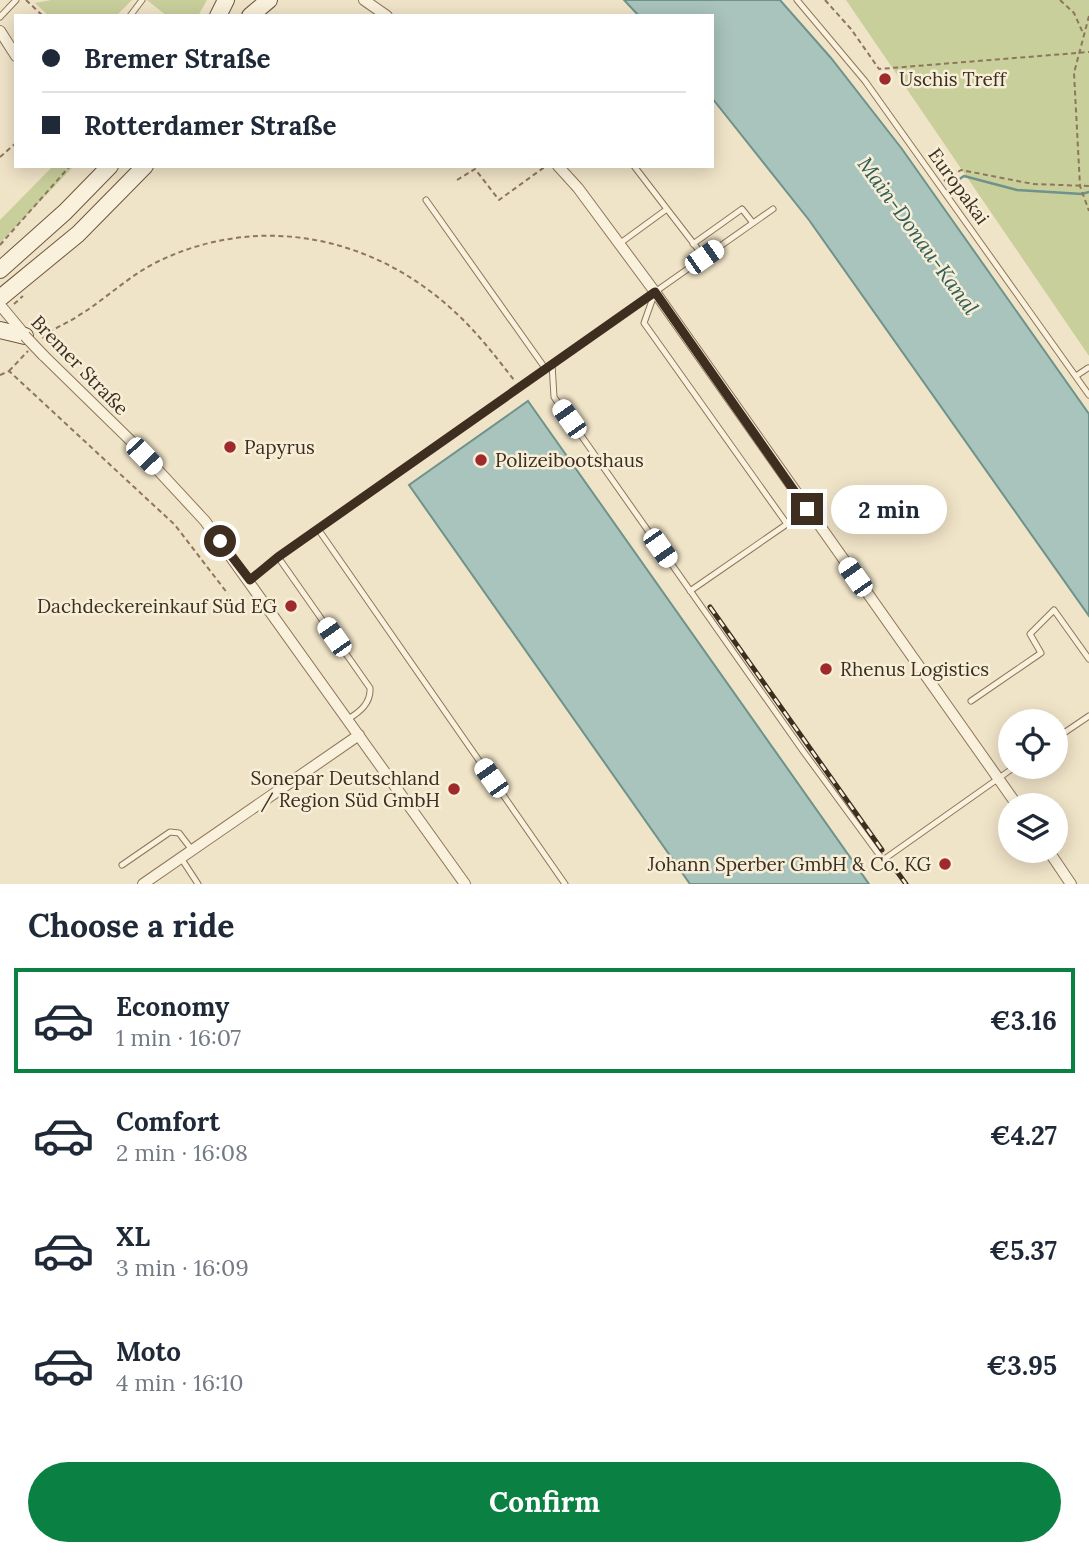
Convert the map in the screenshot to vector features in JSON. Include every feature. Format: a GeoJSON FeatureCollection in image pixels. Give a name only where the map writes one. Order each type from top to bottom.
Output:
{"type":"FeatureCollection","features":[{"type":"Feature","properties":{"kind":"main road"},"geometry":{"type":"LineString","coordinates":[[252,14],[269,0]]}},
{"type":"Feature","properties":{"kind":"main road"},"geometry":{"type":"LineString","coordinates":[[0,270],[58,220],[108,168]]}},
{"type":"Feature","properties":{"kind":"main road"},"geometry":{"type":"LineString","coordinates":[[0,298],[62,249],[143,168]]}},
{"type":"Feature","properties":{"kind":"main road"},"geometry":{"type":"LineString","coordinates":[[0,330],[25,336]]}},
{"type":"Feature","properties":{"kind":"street"},"geometry":{"type":"LineString","coordinates":[[364,0],[384,14]]}},
{"type":"Feature","properties":{"kind":"street"},"geometry":{"type":"LineString","coordinates":[[0,32],[14,53]]}},
{"type":"Feature","properties":{"kind":"street"},"geometry":{"type":"LineString","coordinates":[[560,168],[578,188],[655,292],[1008,793]]}},
{"type":"Feature","properties":{"kind":"street","name":"Bremer Straße"},"geometry":{"type":"LineString","coordinates":[[0,305],[43,355],[189,501],[250,580],[465,884]]}},
{"type":"Feature","properties":{"kind":"street"},"geometry":{"type":"LineString","coordinates":[[142,884],[359,735]]}},
{"type":"Feature","properties":{"kind":"street"},"geometry":{"type":"LineString","coordinates":[[1057,863],[1071,884]]}},
{"type":"Feature","properties":{"kind":"lane"},"geometry":{"type":"LineString","coordinates":[[0,17],[16,0]]}},
{"type":"Feature","properties":{"kind":"lane","name":"Europakai"},"geometry":{"type":"LineString","coordinates":[[797,0],[865,81],[1089,395]]}},
{"type":"Feature","properties":{"kind":"lane"},"geometry":{"type":"LineString","coordinates":[[636,168],[704,257]]}},
{"type":"Feature","properties":{"kind":"lane"},"geometry":{"type":"LineString","coordinates":[[426,200],[545,368]]}},
{"type":"Feature","properties":{"kind":"lane"},"geometry":{"type":"LineString","coordinates":[[620,244],[667,209]]}},
{"type":"Feature","properties":{"kind":"lane"},"geometry":{"type":"LineString","coordinates":[[693,244],[742,209],[753,223]]}},
{"type":"Feature","properties":{"kind":"lane"},"geometry":{"type":"LineString","coordinates":[[250,580],[278,557],[773,209]]}},
{"type":"Feature","properties":{"kind":"lane"},"geometry":{"type":"LineString","coordinates":[[655,292],[644,323],[787,524]]}},
{"type":"Feature","properties":{"kind":"lane"},"geometry":{"type":"LineString","coordinates":[[552,364],[554,397],[883,860],[998,779]]}},
{"type":"Feature","properties":{"kind":"lane"},"geometry":{"type":"LineString","coordinates":[[1076,376],[1088,368]]}},
{"type":"Feature","properties":{"kind":"lane"},"geometry":{"type":"LineString","coordinates":[[690,591],[807,509]]}},
{"type":"Feature","properties":{"kind":"lane"},"geometry":{"type":"LineString","coordinates":[[318,529],[565,884]]}},
{"type":"Feature","properties":{"kind":"lane"},"geometry":{"type":"LineString","coordinates":[[278,557],[370,688],[371,695],[367,702],[359,712],[348,719]]}},
{"type":"Feature","properties":{"kind":"lane"},"geometry":{"type":"LineString","coordinates":[[971,701],[1041,653],[1030,634],[1054,610],[1089,659]]}},
{"type":"Feature","properties":{"kind":"lane"},"geometry":{"type":"LineString","coordinates":[[1068,730],[1089,716]]}},
{"type":"Feature","properties":{"kind":"lane"},"geometry":{"type":"LineString","coordinates":[[121,865],[170,832],[180,833],[192,850]]}},
{"type":"Feature","properties":{"kind":"lane"},"geometry":{"type":"LineString","coordinates":[[181,858],[198,884]]}},
{"type":"Feature","properties":{"kind":"path"},"geometry":{"type":"LineString","coordinates":[[26,0],[41,14]]}},
{"type":"Feature","properties":{"kind":"path"},"geometry":{"type":"LineString","coordinates":[[1060,0],[1074,13],[1084,34]]}},
{"type":"Feature","properties":{"kind":"path"},"geometry":{"type":"LineString","coordinates":[[828,1],[879,69],[1089,52]]}},
{"type":"Feature","properties":{"kind":"path"},"geometry":{"type":"LineString","coordinates":[[1089,16],[1074,73],[1080,186],[1089,211]]}},
{"type":"Feature","properties":{"kind":"path"},"geometry":{"type":"LineString","coordinates":[[0,157],[14,145]]}},
{"type":"Feature","properties":{"kind":"path"},"geometry":{"type":"LineString","coordinates":[[0,245],[68,168]]}},
{"type":"Feature","properties":{"kind":"path"},"geometry":{"type":"LineString","coordinates":[[457,180],[475,169],[499,200],[543,168]]}},
{"type":"Feature","properties":{"kind":"path"},"geometry":{"type":"LineString","coordinates":[[939,185],[961,170],[1033,184],[1089,186]]}},
{"type":"Feature","properties":{"kind":"path"},"geometry":{"type":"LineString","coordinates":[[0,375],[9,371],[52,329],[78,316],[121,283],[158,261],[233,237],[278,235],[329,242],[372,255],[412,278],[446,304],[480,337],[520,387]]}},
{"type":"Feature","properties":{"kind":"path"},"geometry":{"type":"LineString","coordinates":[[9,371],[175,525],[228,594]]}},
{"type":"Feature","properties":{"kind":"green space"},"geometry":{"type":"Polygon","coordinates":[[[51,0],[132,0],[118,14],[47,14],[35,3],[51,0]]]}},
{"type":"Feature","properties":{"kind":"green space"},"geometry":{"type":"Polygon","coordinates":[[[147,0],[207,0],[199,14],[164,14],[147,0]]]}},
{"type":"Feature","properties":{"kind":"green space"},"geometry":{"type":"Polygon","coordinates":[[[846,0],[1089,0],[1089,356],[846,0]]]}},
{"type":"Feature","properties":{"kind":"green space"},"geometry":{"type":"Polygon","coordinates":[[[51,168],[72,168],[0,243],[0,220],[51,168]]]}},
{"type":"Feature","properties":{"kind":"water","name":"Main-Donau-Kanal"},"geometry":{"type":"Polygon","coordinates":[[[624,0],[780,0],[831,58],[902,149],[1089,414],[1089,616],[809,220],[714,101],[714,14],[637,14],[624,0]]]}},
{"type":"Feature","properties":{"kind":"water"},"geometry":{"type":"Polygon","coordinates":[[[528,401],[869,884],[690,884],[409,485],[528,401]]]}},
{"type":"Feature","properties":{"kind":"waterway"},"geometry":{"type":"LineString","coordinates":[[952,184],[964,176],[1017,190],[1082,194],[1089,192]]}},
{"type":"Feature","properties":{"kind":"railway"},"geometry":{"type":"LineString","coordinates":[[710,607],[882,850]]}},
{"type":"Feature","properties":{"kind":"railway"},"geometry":{"type":"LineString","coordinates":[[893,866],[906,884]]}},
{"type":"Feature","properties":{"kind":"place","name":"Uschis Treff"},"geometry":{"type":"Point","coordinates":[885,79]}},
{"type":"Feature","properties":{"kind":"place","name":"Papyrus"},"geometry":{"type":"Point","coordinates":[230,447]}},
{"type":"Feature","properties":{"kind":"place","name":"Polizeibootshaus"},"geometry":{"type":"Point","coordinates":[481,460]}},
{"type":"Feature","properties":{"kind":"place","name":"Dachdeckereinkauf Süd EG"},"geometry":{"type":"Point","coordinates":[291,606]}},
{"type":"Feature","properties":{"kind":"place","name":"Rhenus Logistics"},"geometry":{"type":"Point","coordinates":[826,669]}},
{"type":"Feature","properties":{"kind":"place","name":"Sonepar Deutschland / Region Süd GmbH"},"geometry":{"type":"Point","coordinates":[454,789]}},
{"type":"Feature","properties":{"kind":"place","name":"Johann Sperber GmbH & Co. KG"},"geometry":{"type":"Point","coordinates":[945,864]}},
{"type":"Feature","properties":{"kind":"route"},"geometry":{"type":"LineString","coordinates":[[220,541],[250,580],[278,557],[655,292],[807,509]]}}]}
